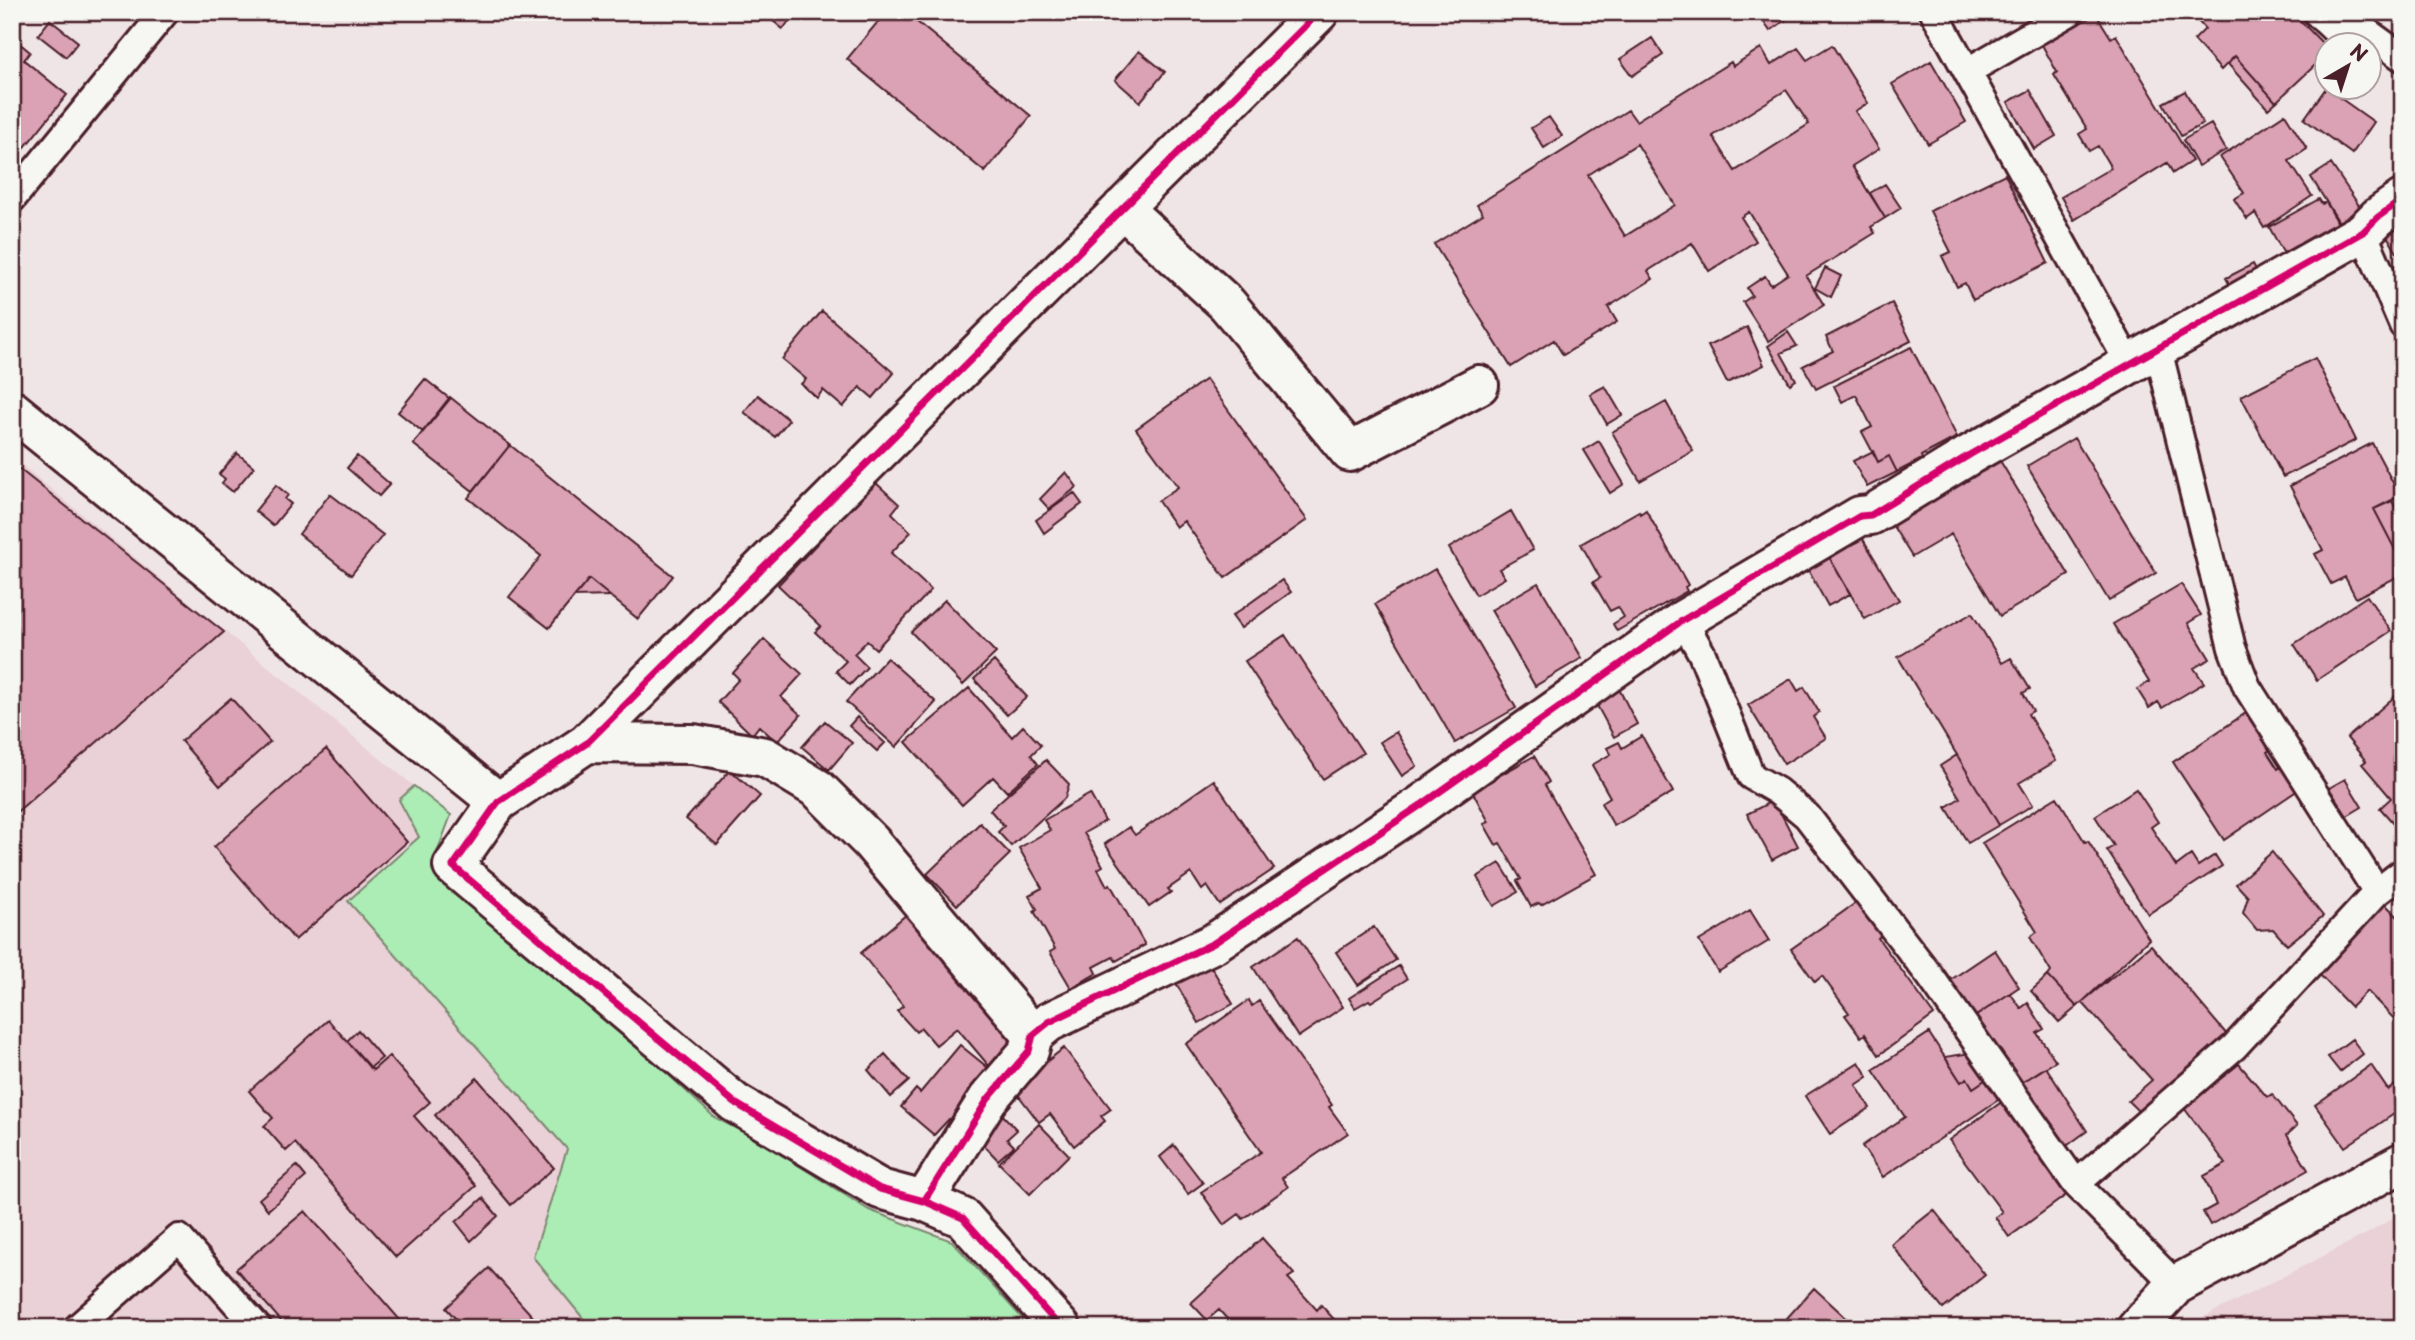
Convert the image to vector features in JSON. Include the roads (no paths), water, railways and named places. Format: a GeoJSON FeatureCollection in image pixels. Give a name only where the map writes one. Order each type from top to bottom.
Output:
{"type":"FeatureCollection","features":[{"type":"Feature","properties":{"kind":"street"},"geometry":{"type":"LineString","coordinates":[[1061,1328],[963,1218],[924,1201],[880,1189],[735,1103],[453,866],[498,803],[587,743],[1319,12]]}},
{"type":"Feature","properties":{"kind":"street"},"geometry":{"type":"LineString","coordinates":[[924,1201],[988,1099],[1029,1051],[1033,1035],[1049,1022],[1214,943],[1421,805],[1683,620],[1860,516],[1871,514],[1970,454],[2363,232],[2403,199]]}},
{"type":"Feature","properties":{"kind":"street"},"geometry":{"type":"LineString","coordinates":[[1122,208],[1227,304],[1350,452],[1479,384]]}},
{"type":"Feature","properties":{"kind":"street"},"geometry":{"type":"LineString","coordinates":[[12,410],[498,803]]}},
{"type":"Feature","properties":{"kind":"street"},"geometry":{"type":"LineString","coordinates":[[587,743],[693,744],[765,757],[818,789],[871,842],[1033,1035]]}},
{"type":"Feature","properties":{"kind":"street"},"geometry":{"type":"LineString","coordinates":[[2137,1328],[2176,1285],[2403,1162]]}},
{"type":"Feature","properties":{"kind":"lane"},"geometry":{"type":"LineString","coordinates":[[12,199],[165,12]]}},
{"type":"Feature","properties":{"kind":"lane"},"geometry":{"type":"LineString","coordinates":[[1934,12],[2144,357],[2232,648],[2247,687],[2377,892]]}},
{"type":"Feature","properties":{"kind":"lane"},"geometry":{"type":"LineString","coordinates":[[1968,71],[2070,12]]}},
{"type":"Feature","properties":{"kind":"lane"},"geometry":{"type":"LineString","coordinates":[[2316,12],[2338,33],[2363,29],[2403,58]]}},
{"type":"Feature","properties":{"kind":"lane"},"geometry":{"type":"LineString","coordinates":[[2363,232],[2403,325]]}},
{"type":"Feature","properties":{"kind":"lane"},"geometry":{"type":"LineString","coordinates":[[1683,620],[1702,654],[1751,776],[1777,791],[1807,816],[1930,976],[2076,1184],[2176,1285]]}},
{"type":"Feature","properties":{"kind":"lane"},"geometry":{"type":"LineString","coordinates":[[2076,1184],[2234,1047],[2377,892],[2403,873]]}},
{"type":"Feature","properties":{"kind":"lane"},"geometry":{"type":"LineString","coordinates":[[77,1328],[179,1238],[258,1328]]}}]}
